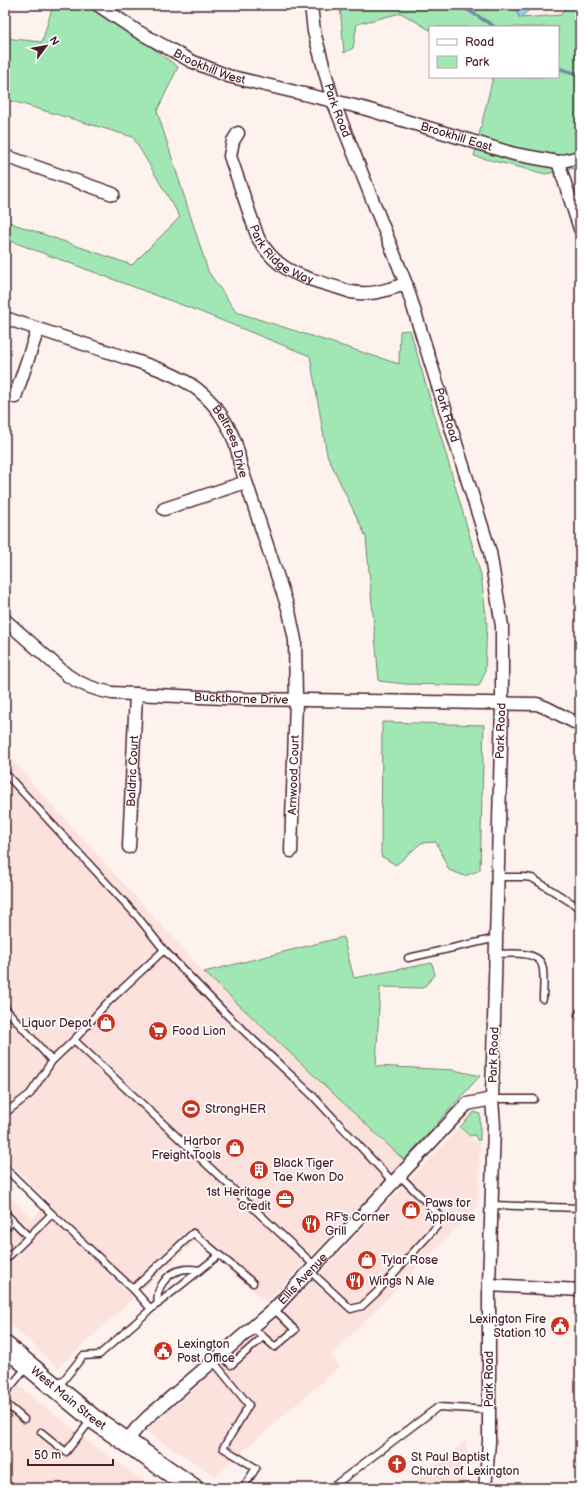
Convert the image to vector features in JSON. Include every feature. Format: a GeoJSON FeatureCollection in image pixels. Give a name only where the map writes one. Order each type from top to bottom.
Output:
{"type":"FeatureCollection","features":[{"type":"Feature","properties":{"kind":"main road","name":"West Main Street"},"geometry":{"type":"LineString","coordinates":[[5,1346],[56,1390],[92,1418],[193,1488]]}},
{"type":"Feature","properties":{"kind":"street","name":"Brookhill West"},"geometry":{"type":"LineString","coordinates":[[98,5],[137,30],[191,61],[222,74],[248,82],[333,101]]}},
{"type":"Feature","properties":{"kind":"street","name":"Park Road"},"geometry":{"type":"LineString","coordinates":[[311,5],[314,32],[333,101],[406,284],[490,552],[502,626],[502,704],[492,1099],[494,1126],[489,1285],[489,1442],[486,1488]]}},
{"type":"Feature","properties":{"kind":"street","name":"Brookhill East"},"geometry":{"type":"LineString","coordinates":[[333,101],[363,108],[514,154],[558,162],[580,157]]}},
{"type":"Feature","properties":{"kind":"street","name":"Park Ridge Way"},"geometry":{"type":"LineString","coordinates":[[238,133],[233,141],[230,156],[258,238],[265,250],[283,268],[293,273],[361,294],[371,294],[406,284]]}},
{"type":"Feature","properties":{"kind":"street"},"geometry":{"type":"LineString","coordinates":[[5,156],[113,194]]}},
{"type":"Feature","properties":{"kind":"street"},"geometry":{"type":"LineString","coordinates":[[558,162],[580,229]]}},
{"type":"Feature","properties":{"kind":"street","name":"Beltrees Drive"},"geometry":{"type":"LineString","coordinates":[[5,318],[146,364],[181,379],[196,388],[210,401],[228,428],[239,454],[246,482],[292,621],[295,640],[296,700]]}},
{"type":"Feature","properties":{"kind":"street"},"geometry":{"type":"LineString","coordinates":[[15,397],[38,329]]}},
{"type":"Feature","properties":{"kind":"street"},"geometry":{"type":"LineString","coordinates":[[164,510],[246,482]]}},
{"type":"Feature","properties":{"kind":"street","name":"Buckthorne Drive"},"geometry":{"type":"LineString","coordinates":[[5,620],[76,682],[100,691],[136,694],[296,700],[537,704],[580,725]]}},
{"type":"Feature","properties":{"kind":"street","name":"Baldric Court"},"geometry":{"type":"LineString","coordinates":[[129,847],[136,694]]}},
{"type":"Feature","properties":{"kind":"street","name":"Arnwood Court"},"geometry":{"type":"LineString","coordinates":[[291,851],[296,700]]}},
{"type":"Feature","properties":{"kind":"street","name":"Ellis Avenue"},"geometry":{"type":"LineString","coordinates":[[126,1442],[148,1417],[274,1309],[467,1104],[492,1099]]}},
{"type":"Feature","properties":{"kind":"street"},"geometry":{"type":"LineString","coordinates":[[489,1285],[580,1290]]}},
{"type":"Feature","properties":{"kind":"lane"},"geometry":{"type":"LineString","coordinates":[[5,773],[137,916],[164,950],[228,1016],[312,1095],[397,1180],[440,1216],[438,1226],[376,1293],[362,1306],[351,1309],[313,1268],[74,1040]]}},
{"type":"Feature","properties":{"kind":"lane"},"geometry":{"type":"LineString","coordinates":[[498,877],[532,878],[580,908]]}},
{"type":"Feature","properties":{"kind":"lane"},"geometry":{"type":"LineString","coordinates":[[408,958],[496,938]]}},
{"type":"Feature","properties":{"kind":"lane"},"geometry":{"type":"LineString","coordinates":[[5,1113],[30,1094],[52,1061],[74,1040],[106,1004],[164,950]]}},
{"type":"Feature","properties":{"kind":"lane"},"geometry":{"type":"LineString","coordinates":[[496,954],[528,955],[537,958],[542,965],[543,999]]}},
{"type":"Feature","properties":{"kind":"lane"},"geometry":{"type":"LineString","coordinates":[[5,1008],[52,1061]]}},
{"type":"Feature","properties":{"kind":"lane"},"geometry":{"type":"LineString","coordinates":[[492,1099],[534,1099]]}},
{"type":"Feature","properties":{"kind":"lane"},"geometry":{"type":"LineString","coordinates":[[5,1168],[133,1289],[151,1309]]}},
{"type":"Feature","properties":{"kind":"lane"},"geometry":{"type":"LineString","coordinates":[[491,1205],[580,1208]]}},
{"type":"Feature","properties":{"kind":"lane"},"geometry":{"type":"LineString","coordinates":[[5,1208],[7,1216],[5,1229]]}},
{"type":"Feature","properties":{"kind":"lane"},"geometry":{"type":"LineString","coordinates":[[5,1260],[52,1214]]}},
{"type":"Feature","properties":{"kind":"lane"},"geometry":{"type":"LineString","coordinates":[[7,1216],[29,1237]]}},
{"type":"Feature","properties":{"kind":"lane"},"geometry":{"type":"LineString","coordinates":[[133,1289],[193,1233],[253,1284]]}},
{"type":"Feature","properties":{"kind":"lane"},"geometry":{"type":"LineString","coordinates":[[56,1390],[83,1356],[98,1355],[151,1309],[219,1255]]}},
{"type":"Feature","properties":{"kind":"lane"},"geometry":{"type":"LineString","coordinates":[[158,1304],[156,1296],[158,1289],[178,1270],[200,1270]]}},
{"type":"Feature","properties":{"kind":"lane"},"geometry":{"type":"LineString","coordinates":[[253,1328],[275,1347],[295,1330],[274,1309]]}},
{"type":"Feature","properties":{"kind":"lane"},"geometry":{"type":"LineString","coordinates":[[217,1359],[231,1364],[262,1337]]}},
{"type":"Feature","properties":{"kind":"lane"},"geometry":{"type":"LineString","coordinates":[[217,1359],[249,1405],[223,1448],[256,1468],[243,1488]]}},
{"type":"Feature","properties":{"kind":"lane"},"geometry":{"type":"LineString","coordinates":[[5,1393],[28,1366]]}},
{"type":"Feature","properties":{"kind":"lane"},"geometry":{"type":"LineString","coordinates":[[5,1403],[24,1419]]}},
{"type":"Feature","properties":{"kind":"lane"},"geometry":{"type":"LineString","coordinates":[[331,1488],[438,1407],[489,1410]]}},
{"type":"Feature","properties":{"kind":"lane"},"geometry":{"type":"LineString","coordinates":[[41,1432],[66,1452],[92,1418]]}},
{"type":"Feature","properties":{"kind":"shaded area"},"geometry":{"type":"Polygon","coordinates":[[[5,753],[204,972],[404,1160],[266,1302],[195,1241],[58,1368],[5,1319],[5,1192],[32,1219],[49,1202],[5,1159],[5,753]]]}},
{"type":"Feature","properties":{"kind":"shaded area"},"geometry":{"type":"Polygon","coordinates":[[[460,1127],[474,1141],[480,1140],[478,1206],[331,1355],[340,1366],[215,1476],[145,1431],[283,1312],[460,1127]]]}},
{"type":"Feature","properties":{"kind":"shaded area"},"geometry":{"type":"Polygon","coordinates":[[[5,1375],[100,1450],[154,1488],[9,1488],[5,1485],[5,1375]]]}},
{"type":"Feature","properties":{"kind":"shaded area"},"geometry":{"type":"Polygon","coordinates":[[[467,1440],[465,1488],[407,1488],[467,1440]]]}},
{"type":"Feature","properties":{"kind":"green space"},"geometry":{"type":"Polygon","coordinates":[[[53,5],[117,5],[112,18],[178,67],[157,111],[208,271],[236,312],[399,364],[400,331],[410,330],[481,575],[487,624],[485,672],[479,686],[405,684],[379,681],[366,537],[327,455],[310,356],[198,311],[5,239],[5,221],[132,265],[180,217],[133,137],[5,99],[5,38],[42,42],[53,5]]]}},
{"type":"Feature","properties":{"kind":"green space"},"geometry":{"type":"Polygon","coordinates":[[[340,5],[513,5],[520,18],[561,15],[567,5],[580,5],[580,167],[546,174],[474,156],[493,78],[559,78],[559,26],[429,26],[429,29],[401,13],[357,24],[353,48],[344,53],[340,5]]]}},
{"type":"Feature","properties":{"kind":"green space"},"geometry":{"type":"Polygon","coordinates":[[[382,722],[484,725],[480,870],[465,876],[449,870],[436,842],[421,843],[396,865],[381,856],[382,722]]]}},
{"type":"Feature","properties":{"kind":"green space"},"geometry":{"type":"Polygon","coordinates":[[[343,937],[354,978],[432,963],[435,975],[423,988],[380,987],[376,1066],[454,1070],[480,1076],[404,1160],[204,972],[343,937]]]}},
{"type":"Feature","properties":{"kind":"green space"},"geometry":{"type":"Polygon","coordinates":[[[474,1112],[480,1114],[480,1140],[477,1140],[475,1135],[470,1136],[460,1127],[474,1112]]]}},
{"type":"Feature","properties":{"kind":"water"},"geometry":{"type":"Polygon","coordinates":[[[513,5],[535,5],[520,18],[513,5]]]}},
{"type":"Feature","properties":{"kind":"waterway"},"geometry":{"type":"LineString","coordinates":[[460,5],[493,26]]}},
{"type":"Feature","properties":{"kind":"waterway"},"geometry":{"type":"LineString","coordinates":[[559,68],[580,75]]}},
{"type":"Feature","properties":{"kind":"place","name":"Liquor Depot"},"geometry":{"type":"Point","coordinates":[106,1023]}},
{"type":"Feature","properties":{"kind":"place","name":"Food Lion"},"geometry":{"type":"Point","coordinates":[158,1031]}},
{"type":"Feature","properties":{"kind":"place","name":"StrongHER"},"geometry":{"type":"Point","coordinates":[191,1109]}},
{"type":"Feature","properties":{"kind":"place","name":"Harbor Freight Tools"},"geometry":{"type":"Point","coordinates":[235,1148]}},
{"type":"Feature","properties":{"kind":"place","name":"Black Tiger Tae Kwon Do"},"geometry":{"type":"Point","coordinates":[259,1170]}},
{"type":"Feature","properties":{"kind":"place","name":"1st Heritage Credit"},"geometry":{"type":"Point","coordinates":[285,1199]}},
{"type":"Feature","properties":{"kind":"place","name":"Paws for Applause"},"geometry":{"type":"Point","coordinates":[411,1210]}},
{"type":"Feature","properties":{"kind":"place","name":"RF's Corner Grill"},"geometry":{"type":"Point","coordinates":[311,1224]}},
{"type":"Feature","properties":{"kind":"place","name":"Tylar Rose"},"geometry":{"type":"Point","coordinates":[367,1260]}},
{"type":"Feature","properties":{"kind":"place","name":"Wings N Ale"},"geometry":{"type":"Point","coordinates":[355,1281]}},
{"type":"Feature","properties":{"kind":"place","name":"Lexington Fire Station 10"},"geometry":{"type":"Point","coordinates":[560,1326]}},
{"type":"Feature","properties":{"kind":"place","name":"Lexington Post Office"},"geometry":{"type":"Point","coordinates":[163,1351]}},
{"type":"Feature","properties":{"kind":"place","name":"St Paul Baptist Church of Lexington"},"geometry":{"type":"Point","coordinates":[397,1464]}}]}
